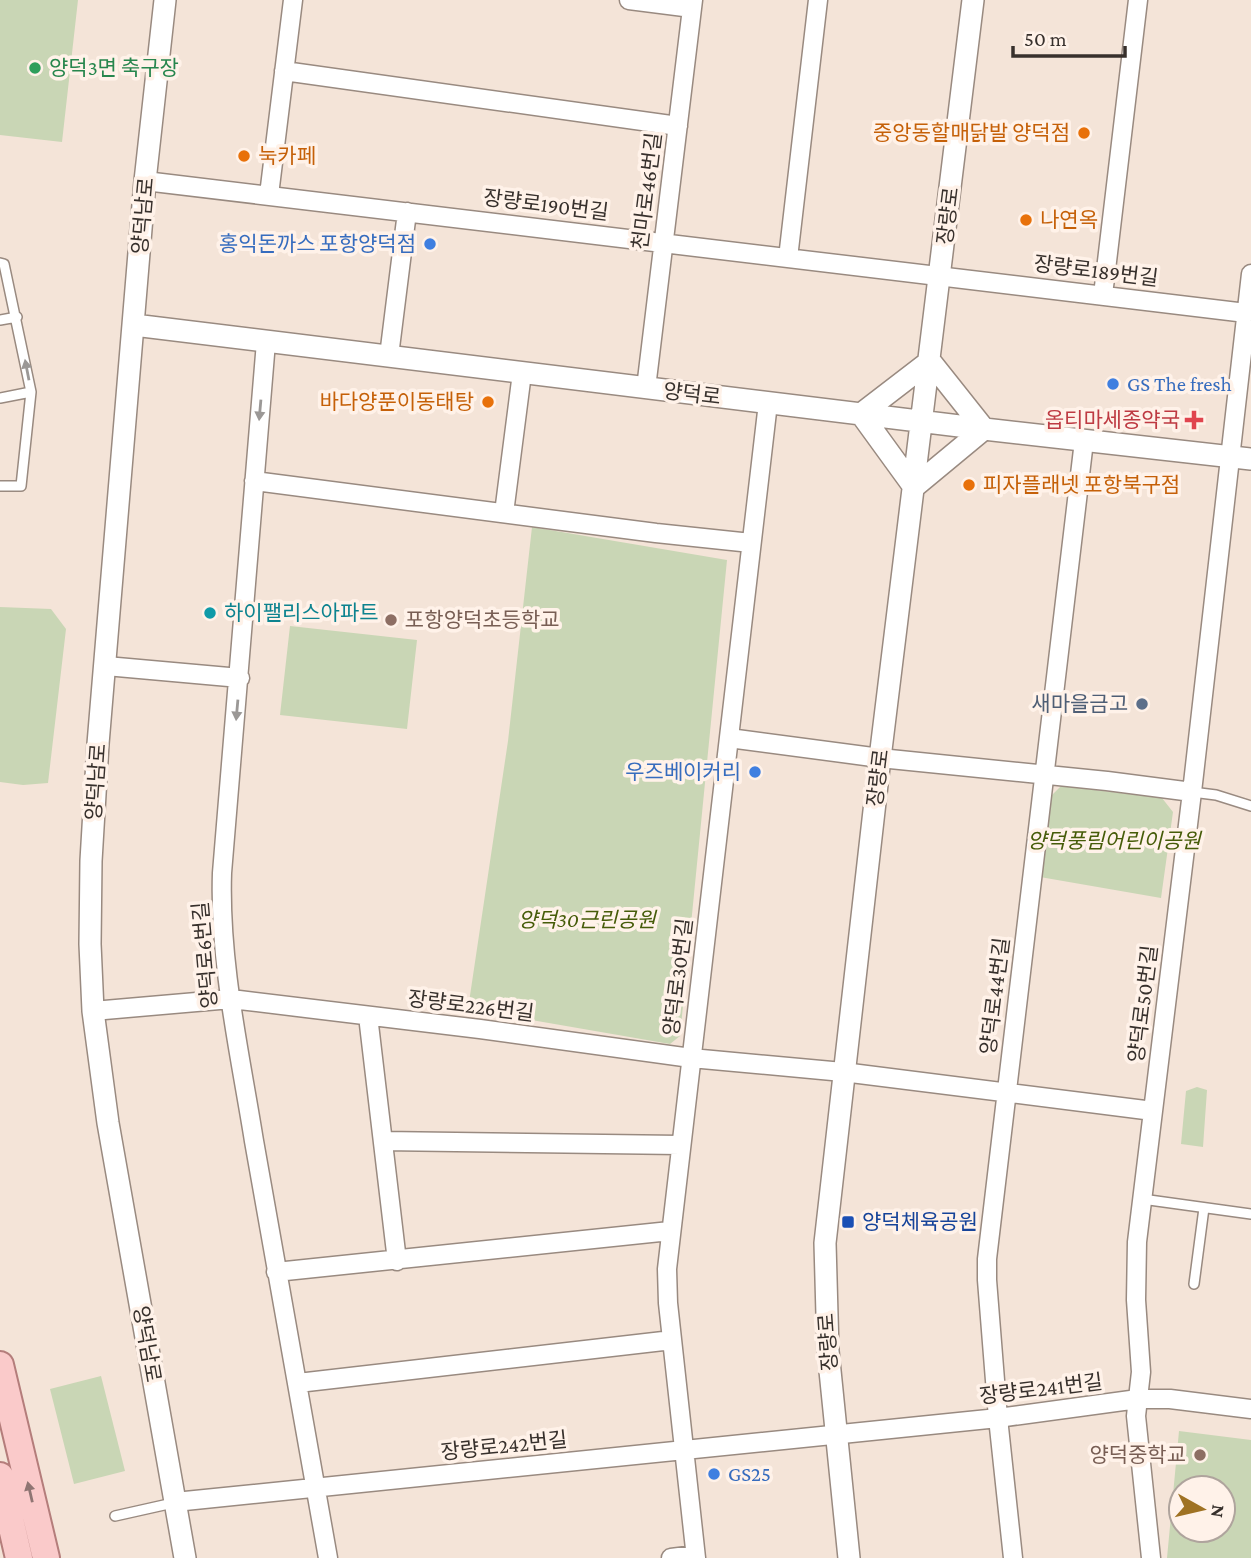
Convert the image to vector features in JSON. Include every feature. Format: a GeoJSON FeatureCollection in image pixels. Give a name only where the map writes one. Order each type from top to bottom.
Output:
{"type":"FeatureCollection","features":[{"type":"Feature","properties":{"kind":"main road"},"geometry":{"type":"LineString","coordinates":[[0,1365],[46,1558]]}},
{"type":"Feature","properties":{"kind":"main road"},"geometry":{"type":"LineString","coordinates":[[0,1476],[19,1558]]}},
{"type":"Feature","properties":{"kind":"street","name":"양덕남로"},"geometry":{"type":"LineString","coordinates":[[164,0],[145,181],[106,666],[91,861],[90,944],[93,1011],[108,1123],[185,1558]]}},
{"type":"Feature","properties":{"kind":"street"},"geometry":{"type":"LineString","coordinates":[[270,195],[293,0]]}},
{"type":"Feature","properties":{"kind":"street"},"geometry":{"type":"LineString","coordinates":[[629,0],[692,4]]}},
{"type":"Feature","properties":{"kind":"street"},"geometry":{"type":"LineString","coordinates":[[788,258],[818,0]]}},
{"type":"Feature","properties":{"kind":"street","name":"장량로"},"geometry":{"type":"LineString","coordinates":[[849,1558],[825,1314],[825,1243],[880,758],[973,0]]}},
{"type":"Feature","properties":{"kind":"street"},"geometry":{"type":"LineString","coordinates":[[1103,295],[1138,0]]}},
{"type":"Feature","properties":{"kind":"street","name":"천마로46번길"},"geometry":{"type":"LineString","coordinates":[[646,388],[692,4]]}},
{"type":"Feature","properties":{"kind":"street"},"geometry":{"type":"LineString","coordinates":[[284,71],[678,126]]}},
{"type":"Feature","properties":{"kind":"street","name":"장량로190번길"},"geometry":{"type":"LineString","coordinates":[[145,181],[941,276]]}},
{"type":"Feature","properties":{"kind":"street"},"geometry":{"type":"LineString","coordinates":[[388,356],[407,212]]}},
{"type":"Feature","properties":{"kind":"street","name":"양덕로50번길"},"geometry":{"type":"LineString","coordinates":[[1151,1558],[1136,1416],[1141,1372],[1136,1268],[1251,274]]}},
{"type":"Feature","properties":{"kind":"street","name":"장량로189번길"},"geometry":{"type":"LineString","coordinates":[[941,276],[1246,313]]}},
{"type":"Feature","properties":{"kind":"street","name":"양덕로"},"geometry":{"type":"LineString","coordinates":[[134,325],[923,422],[1251,459]]}},
{"type":"Feature","properties":{"kind":"street","name":"양덕로6번길"},"geometry":{"type":"LineString","coordinates":[[266,342],[222,887],[222,923],[231,999],[276,1272],[328,1558]]}},
{"type":"Feature","properties":{"kind":"street"},"geometry":{"type":"LineString","coordinates":[[930,361],[984,429],[914,487],[861,414],[930,361]]}},
{"type":"Feature","properties":{"kind":"street"},"geometry":{"type":"LineString","coordinates":[[504,513],[522,373]]}},
{"type":"Feature","properties":{"kind":"street","name":"양덕로30번길"},"geometry":{"type":"LineString","coordinates":[[695,1557],[667,1269],[768,403]]}},
{"type":"Feature","properties":{"kind":"street","name":"양덕로44번길"},"geometry":{"type":"LineString","coordinates":[[1013,1558],[987,1280],[1043,775],[1084,441]]}},
{"type":"Feature","properties":{"kind":"street"},"geometry":{"type":"LineString","coordinates":[[254,481],[751,542]]}},
{"type":"Feature","properties":{"kind":"street"},"geometry":{"type":"LineString","coordinates":[[106,666],[240,678]]}},
{"type":"Feature","properties":{"kind":"street"},"geometry":{"type":"LineString","coordinates":[[729,738],[880,758],[1192,792]]}},
{"type":"Feature","properties":{"kind":"street","name":"장량로226번길"},"geometry":{"type":"LineString","coordinates":[[93,1011],[231,999],[691,1058],[843,1072],[1153,1111]]}},
{"type":"Feature","properties":{"kind":"street"},"geometry":{"type":"LineString","coordinates":[[368,1016],[397,1261]]}},
{"type":"Feature","properties":{"kind":"street"},"geometry":{"type":"LineString","coordinates":[[383,1141],[680,1145]]}},
{"type":"Feature","properties":{"kind":"street"},"geometry":{"type":"LineString","coordinates":[[276,1272],[670,1231]]}},
{"type":"Feature","properties":{"kind":"street"},"geometry":{"type":"LineString","coordinates":[[298,1383],[672,1340]]}},
{"type":"Feature","properties":{"kind":"street","name":"장량로241번길"},"geometry":{"type":"LineString","coordinates":[[836,1435],[998,1418],[1138,1399],[1170,1399],[1251,1409]]}},
{"type":"Feature","properties":{"kind":"street","name":"장량로242번길"},"geometry":{"type":"LineString","coordinates":[[175,1502],[836,1435]]}},
{"type":"Feature","properties":{"kind":"street"},"geometry":{"type":"LineString","coordinates":[[671,1558],[695,1557]]}},
{"type":"Feature","properties":{"kind":"lane"},"geometry":{"type":"LineString","coordinates":[[0,263],[4,264],[17,317],[31,392],[21,486],[0,486]]}},
{"type":"Feature","properties":{"kind":"lane"},"geometry":{"type":"LineString","coordinates":[[0,320],[17,317]]}},
{"type":"Feature","properties":{"kind":"lane"},"geometry":{"type":"LineString","coordinates":[[0,398],[31,392]]}},
{"type":"Feature","properties":{"kind":"lane"},"geometry":{"type":"LineString","coordinates":[[1192,792],[1251,806]]}},
{"type":"Feature","properties":{"kind":"lane"},"geometry":{"type":"LineString","coordinates":[[1142,1199],[1251,1214]]}},
{"type":"Feature","properties":{"kind":"lane"},"geometry":{"type":"LineString","coordinates":[[1194,1284],[1204,1208]]}},
{"type":"Feature","properties":{"kind":"lane"},"geometry":{"type":"LineString","coordinates":[[115,1516],[175,1502]]}},
{"type":"Feature","properties":{"kind":"green space","name":"양덕3면 축구장"},"geometry":{"type":"Polygon","coordinates":[[[0,0],[78,0],[62,142],[0,135],[0,0]]]}},
{"type":"Feature","properties":{"kind":"green space","name":"양덕30근린공원"},"geometry":{"type":"Polygon","coordinates":[[[532,527],[727,560],[680,1036],[670,1044],[468,1009],[508,741],[532,527]]]}},
{"type":"Feature","properties":{"kind":"green space"},"geometry":{"type":"Polygon","coordinates":[[[0,607],[51,609],[66,629],[48,783],[23,785],[0,782],[0,607]]]}},
{"type":"Feature","properties":{"kind":"green space"},"geometry":{"type":"Polygon","coordinates":[[[290,626],[417,640],[407,729],[280,715],[290,626]]]}},
{"type":"Feature","properties":{"kind":"green space","name":"양덕풍림어린이공원"},"geometry":{"type":"Polygon","coordinates":[[[1061,786],[1162,798],[1173,812],[1161,898],[1040,877],[1050,797],[1061,786]]]}},
{"type":"Feature","properties":{"kind":"green space"},"geometry":{"type":"Polygon","coordinates":[[[1197,1087],[1207,1090],[1203,1147],[1181,1144],[1186,1091],[1197,1087]]]}},
{"type":"Feature","properties":{"kind":"green space"},"geometry":{"type":"Polygon","coordinates":[[[101,1376],[125,1471],[74,1484],[50,1389],[101,1376]]]}},
{"type":"Feature","properties":{"kind":"green space"},"geometry":{"type":"Polygon","coordinates":[[[1179,1431],[1251,1440],[1251,1558],[1167,1558],[1168,1544],[1237,1544],[1237,1474],[1175,1474],[1179,1431]]]}},
{"type":"Feature","properties":{"kind":"place","name":"양덕3면 축구장"},"geometry":{"type":"Point","coordinates":[35,68]}},
{"type":"Feature","properties":{"kind":"place","name":"중앙동할매닭발 양덕점"},"geometry":{"type":"Point","coordinates":[1084,133]}},
{"type":"Feature","properties":{"kind":"place","name":"눅카페"},"geometry":{"type":"Point","coordinates":[244,156]}},
{"type":"Feature","properties":{"kind":"place","name":"나연옥"},"geometry":{"type":"Point","coordinates":[1026,220]}},
{"type":"Feature","properties":{"kind":"place","name":"홍익돈까스 포항양덕점"},"geometry":{"type":"Point","coordinates":[430,244]}},
{"type":"Feature","properties":{"kind":"place","name":"GS The fresh"},"geometry":{"type":"Point","coordinates":[1113,384]}},
{"type":"Feature","properties":{"kind":"place","name":"바다양푼이동태탕"},"geometry":{"type":"Point","coordinates":[488,402]}},
{"type":"Feature","properties":{"kind":"place","name":"옵티마세종약국"},"geometry":{"type":"Point","coordinates":[1194,420]}},
{"type":"Feature","properties":{"kind":"place","name":"피자플래넷 포항북구점"},"geometry":{"type":"Point","coordinates":[969,485]}},
{"type":"Feature","properties":{"kind":"place","name":"하이팰리스아파트"},"geometry":{"type":"Point","coordinates":[210,613]}},
{"type":"Feature","properties":{"kind":"place","name":"포항양덕초등학교"},"geometry":{"type":"Point","coordinates":[391,620]}},
{"type":"Feature","properties":{"kind":"place","name":"새마을금고"},"geometry":{"type":"Point","coordinates":[1142,704]}},
{"type":"Feature","properties":{"kind":"place","name":"우즈베이커리"},"geometry":{"type":"Point","coordinates":[755,772]}},
{"type":"Feature","properties":{"kind":"place","name":"양덕체육공원"},"geometry":{"type":"Point","coordinates":[848,1222]}},
{"type":"Feature","properties":{"kind":"place","name":"양덕중학교"},"geometry":{"type":"Point","coordinates":[1200,1455]}},
{"type":"Feature","properties":{"kind":"place","name":"GS25"},"geometry":{"type":"Point","coordinates":[714,1474]}}]}
